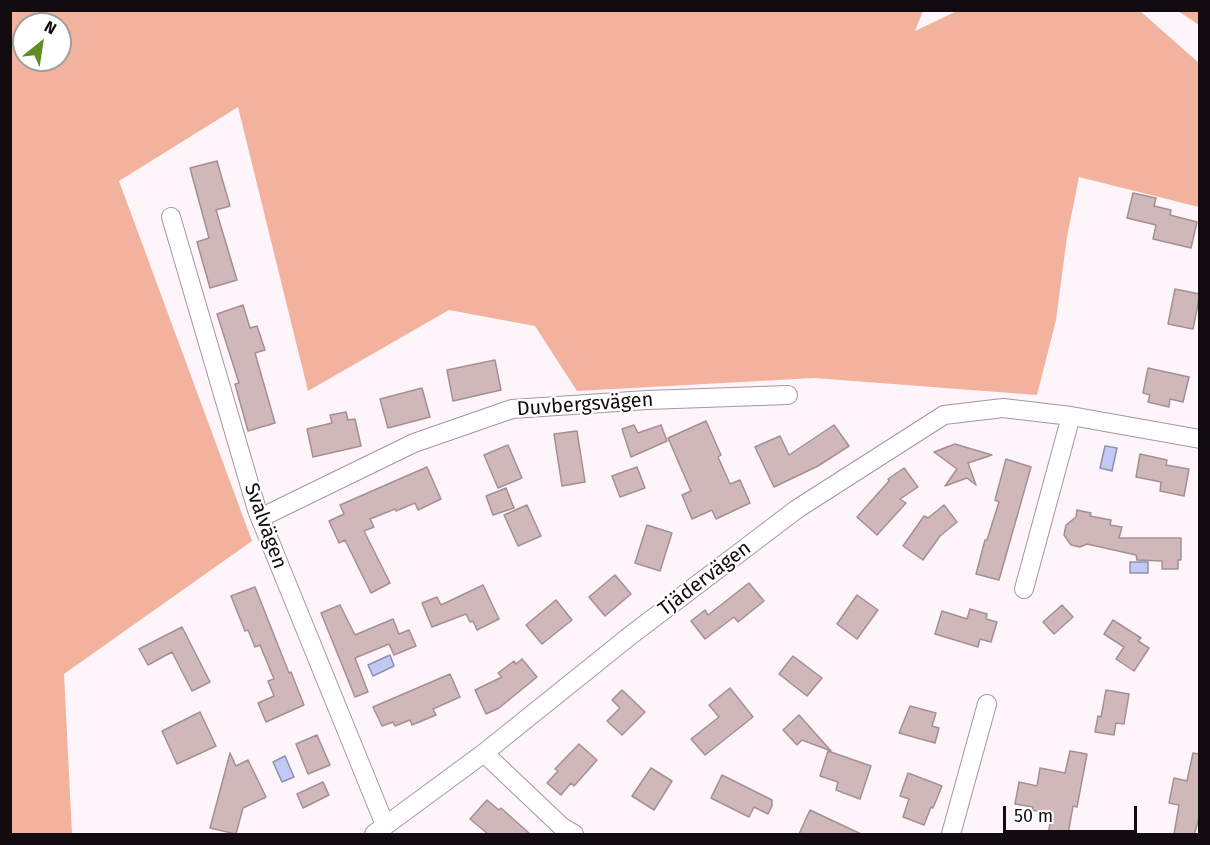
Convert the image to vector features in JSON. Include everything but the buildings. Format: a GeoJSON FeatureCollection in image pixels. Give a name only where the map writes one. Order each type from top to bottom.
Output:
{"type":"FeatureCollection","features":[{"type":"Feature","properties":{"kind":"street","name":"Svalvägen"},"geometry":{"type":"LineString","coordinates":[[171,217],[260,518],[380,830]]}},
{"type":"Feature","properties":{"kind":"street","name":"Duvbergsvägen"},"geometry":{"type":"LineString","coordinates":[[260,518],[414,443],[512,409],[647,400],[788,395]]}},
{"type":"Feature","properties":{"kind":"street","name":"Tjädervägen"},"geometry":{"type":"LineString","coordinates":[[380,830],[484,753],[631,635],[796,509],[944,415],[1004,408],[1071,416],[1200,439]]}},
{"type":"Feature","properties":{"kind":"street"},"geometry":{"type":"LineString","coordinates":[[1024,589],[1071,416]]}},
{"type":"Feature","properties":{"kind":"street"},"geometry":{"type":"LineString","coordinates":[[951,834],[987,704]]}},
{"type":"Feature","properties":{"kind":"street"},"geometry":{"type":"LineString","coordinates":[[484,753],[562,827],[574,834]]}},
{"type":"Feature","properties":{"kind":"shaded area"},"geometry":{"type":"Polygon","coordinates":[[[10,11],[923,11],[915,31],[957,11],[1140,11],[1199,63],[1199,207],[1079,177],[1067,237],[1056,320],[1037,395],[814,378],[577,391],[535,326],[449,310],[308,391],[238,107],[119,181],[252,541],[64,674],[72,834],[11,834],[10,11]]]}},
{"type":"Feature","properties":{"kind":"shaded area"},"geometry":{"type":"Polygon","coordinates":[[[1178,11],[1199,11],[1199,25],[1178,11]]]}},
{"type":"Feature","properties":{"kind":"water"},"geometry":{"type":"Polygon","coordinates":[[[1105,446],[1117,448],[1112,471],[1100,468],[1105,446]]]}},
{"type":"Feature","properties":{"kind":"water"},"geometry":{"type":"Polygon","coordinates":[[[1130,562],[1148,562],[1148,573],[1130,573],[1130,562]]]}},
{"type":"Feature","properties":{"kind":"water"},"geometry":{"type":"Polygon","coordinates":[[[390,655],[394,666],[373,676],[368,665],[390,655]]]}},
{"type":"Feature","properties":{"kind":"water"},"geometry":{"type":"Polygon","coordinates":[[[285,756],[294,777],[282,782],[273,762],[285,756]]]}}]}
